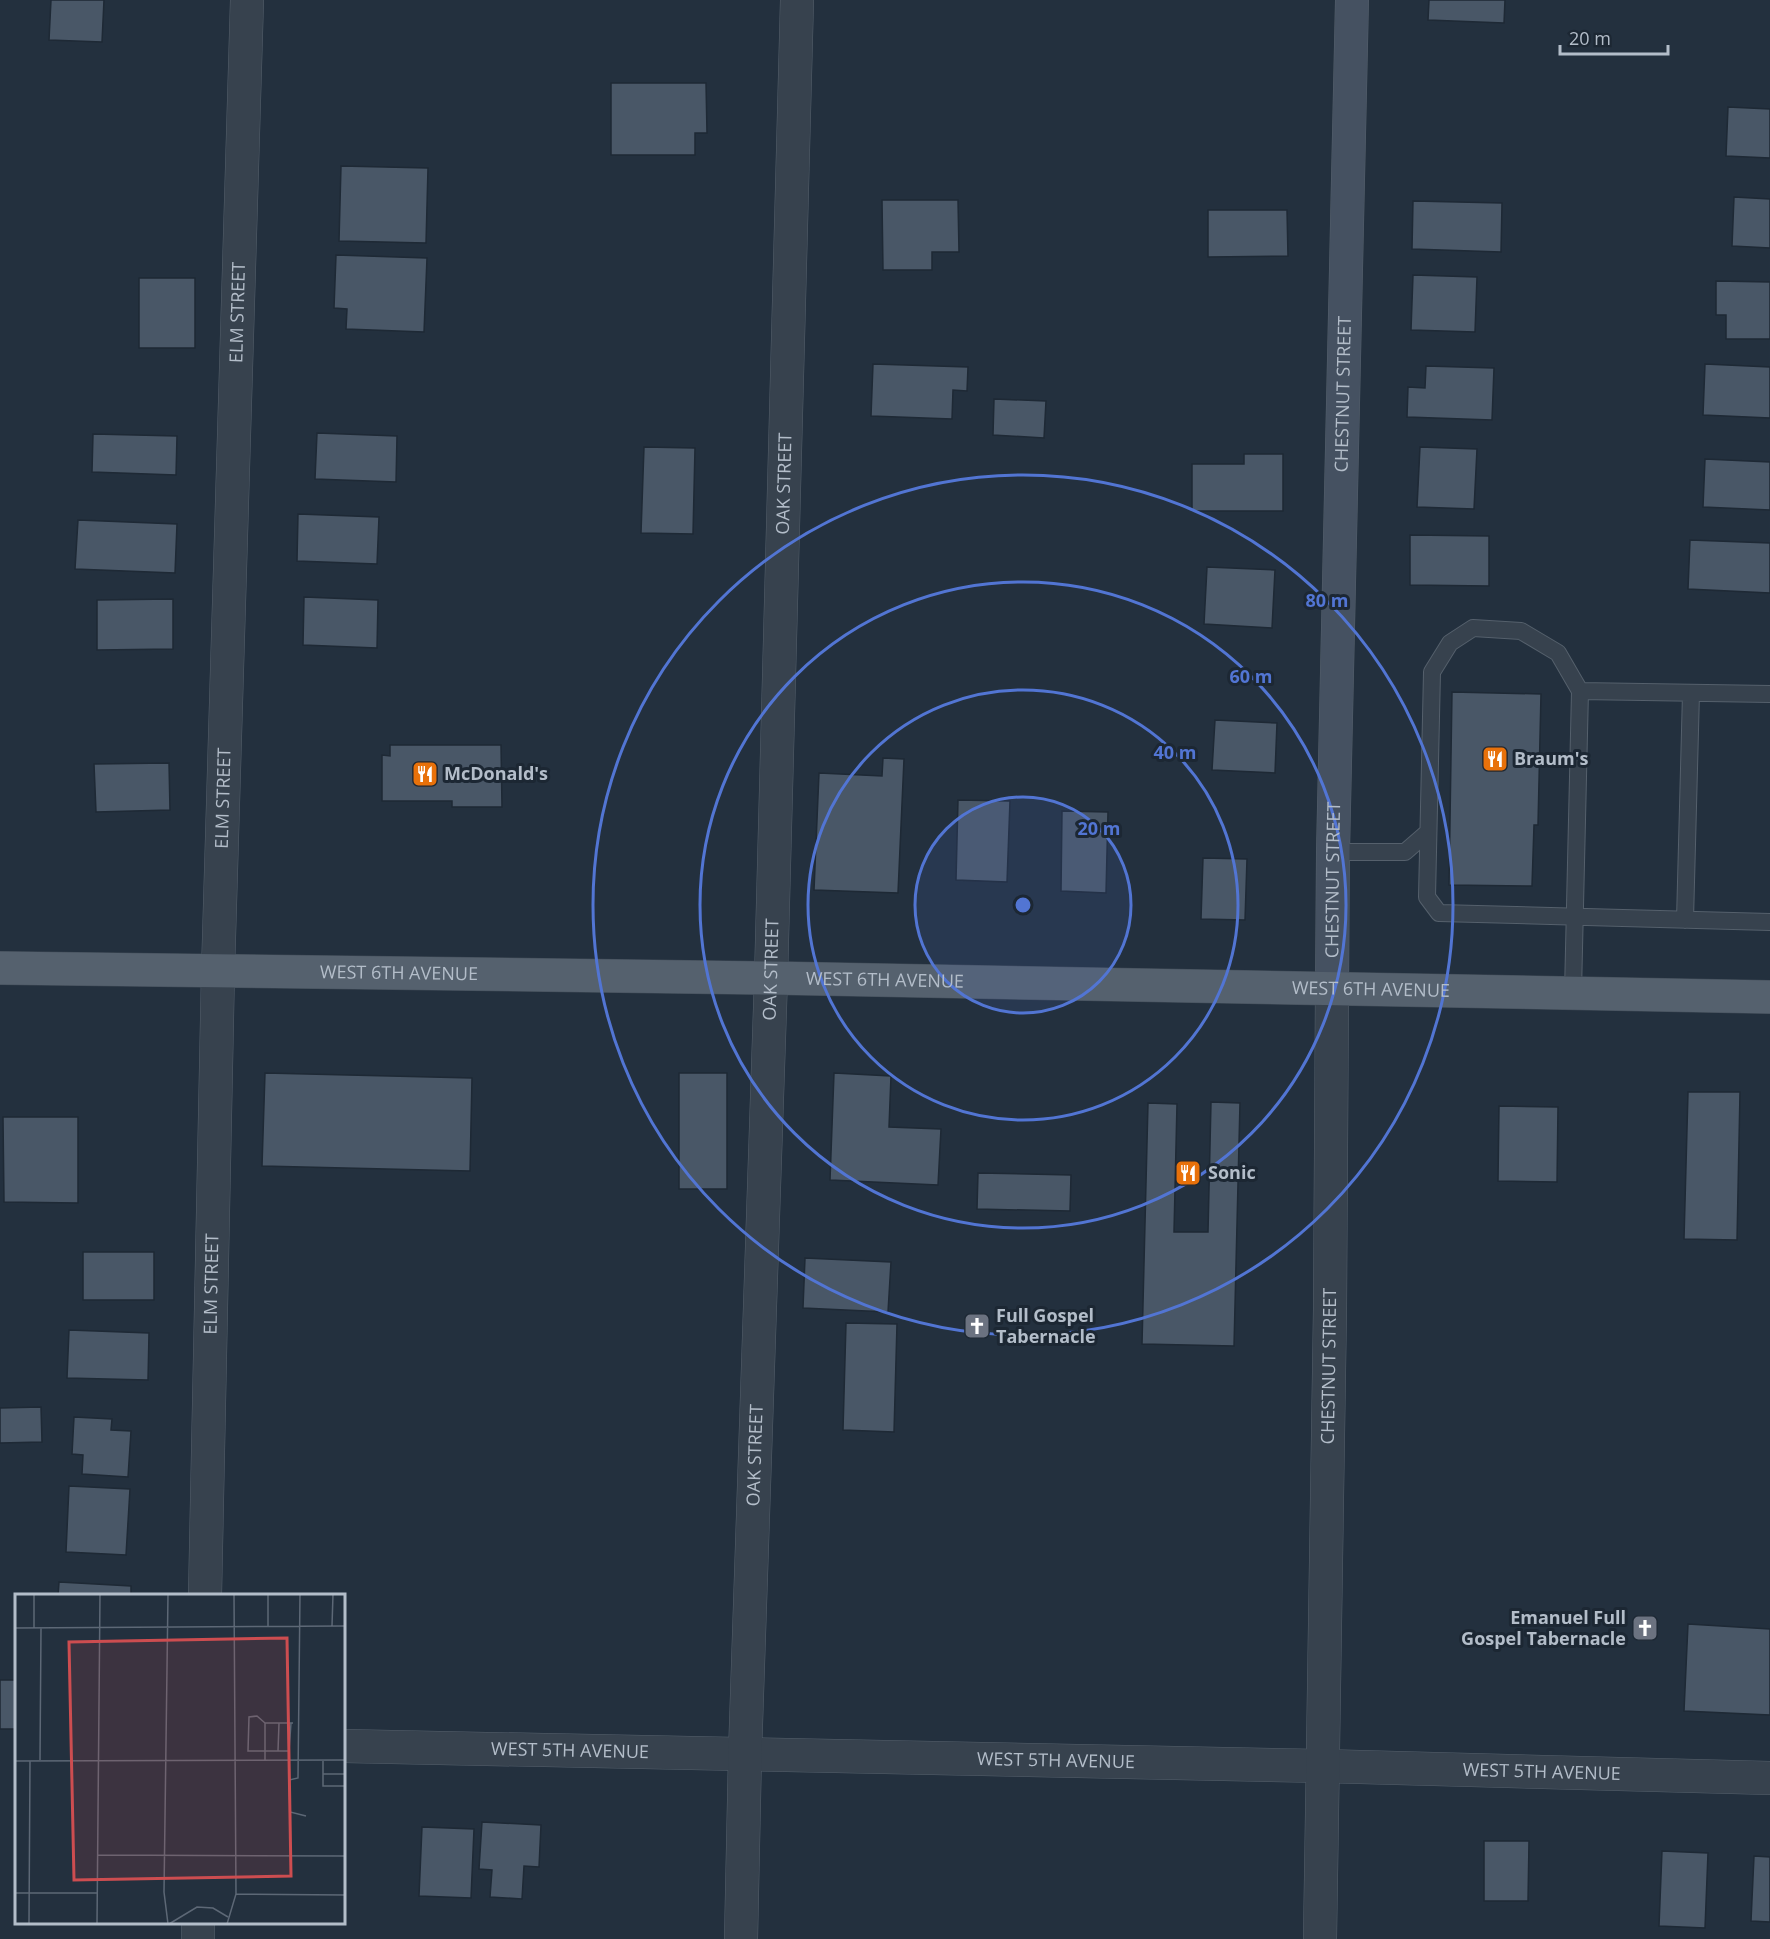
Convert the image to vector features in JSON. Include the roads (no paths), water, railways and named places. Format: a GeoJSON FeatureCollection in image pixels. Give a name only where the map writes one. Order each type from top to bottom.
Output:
{"type":"FeatureCollection","features":[{"type":"Feature","properties":{"kind":"main road","name":"WEST 6TH AVENUE"},"geometry":{"type":"LineString","coordinates":[[0,968],[771,978],[1770,997]]}},
{"type":"Feature","properties":{"kind":"street","name":"ELM STREET"},"geometry":{"type":"LineString","coordinates":[[205,1594],[218,971],[247,0]]}},
{"type":"Feature","properties":{"kind":"street","name":"OAK STREET"},"geometry":{"type":"LineString","coordinates":[[741,1939],[798,0]]}},
{"type":"Feature","properties":{"kind":"street","name":"CHESTNUT STREET"},"geometry":{"type":"LineString","coordinates":[[1320,1939],[1330,1309],[1333,852],[1352,0]]}},
{"type":"Feature","properties":{"kind":"street","name":"WEST 5TH AVENUE"},"geometry":{"type":"LineString","coordinates":[[345,1746],[1323,1766],[1770,1778]]}},
{"type":"Feature","properties":{"kind":"lane"},"geometry":{"type":"LineString","coordinates":[[1573,992],[1575,916],[1580,691],[1558,653],[1521,631],[1473,628],[1450,644],[1432,672],[1427,897],[1439,913],[1575,916],[1770,922]]}},
{"type":"Feature","properties":{"kind":"lane"},"geometry":{"type":"LineString","coordinates":[[1580,691],[1770,694]]}},
{"type":"Feature","properties":{"kind":"lane"},"geometry":{"type":"LineString","coordinates":[[1685,920],[1691,693]]}},
{"type":"Feature","properties":{"kind":"lane"},"geometry":{"type":"LineString","coordinates":[[1333,852],[1405,852],[1428,832]]}},
{"type":"Feature","properties":{"kind":"place","name":"Braum's"},"geometry":{"type":"Point","coordinates":[1495,759]}},
{"type":"Feature","properties":{"kind":"place","name":"McDonald's"},"geometry":{"type":"Point","coordinates":[425,774]}},
{"type":"Feature","properties":{"kind":"place","name":"Sonic"},"geometry":{"type":"Point","coordinates":[1188,1173]}},
{"type":"Feature","properties":{"kind":"place","name":"Full Gospel Tabernacle"},"geometry":{"type":"Point","coordinates":[977,1326]}},
{"type":"Feature","properties":{"kind":"place","name":"Emanuel Full Gospel Tabernacle"},"geometry":{"type":"Point","coordinates":[1645,1628]}}]}
